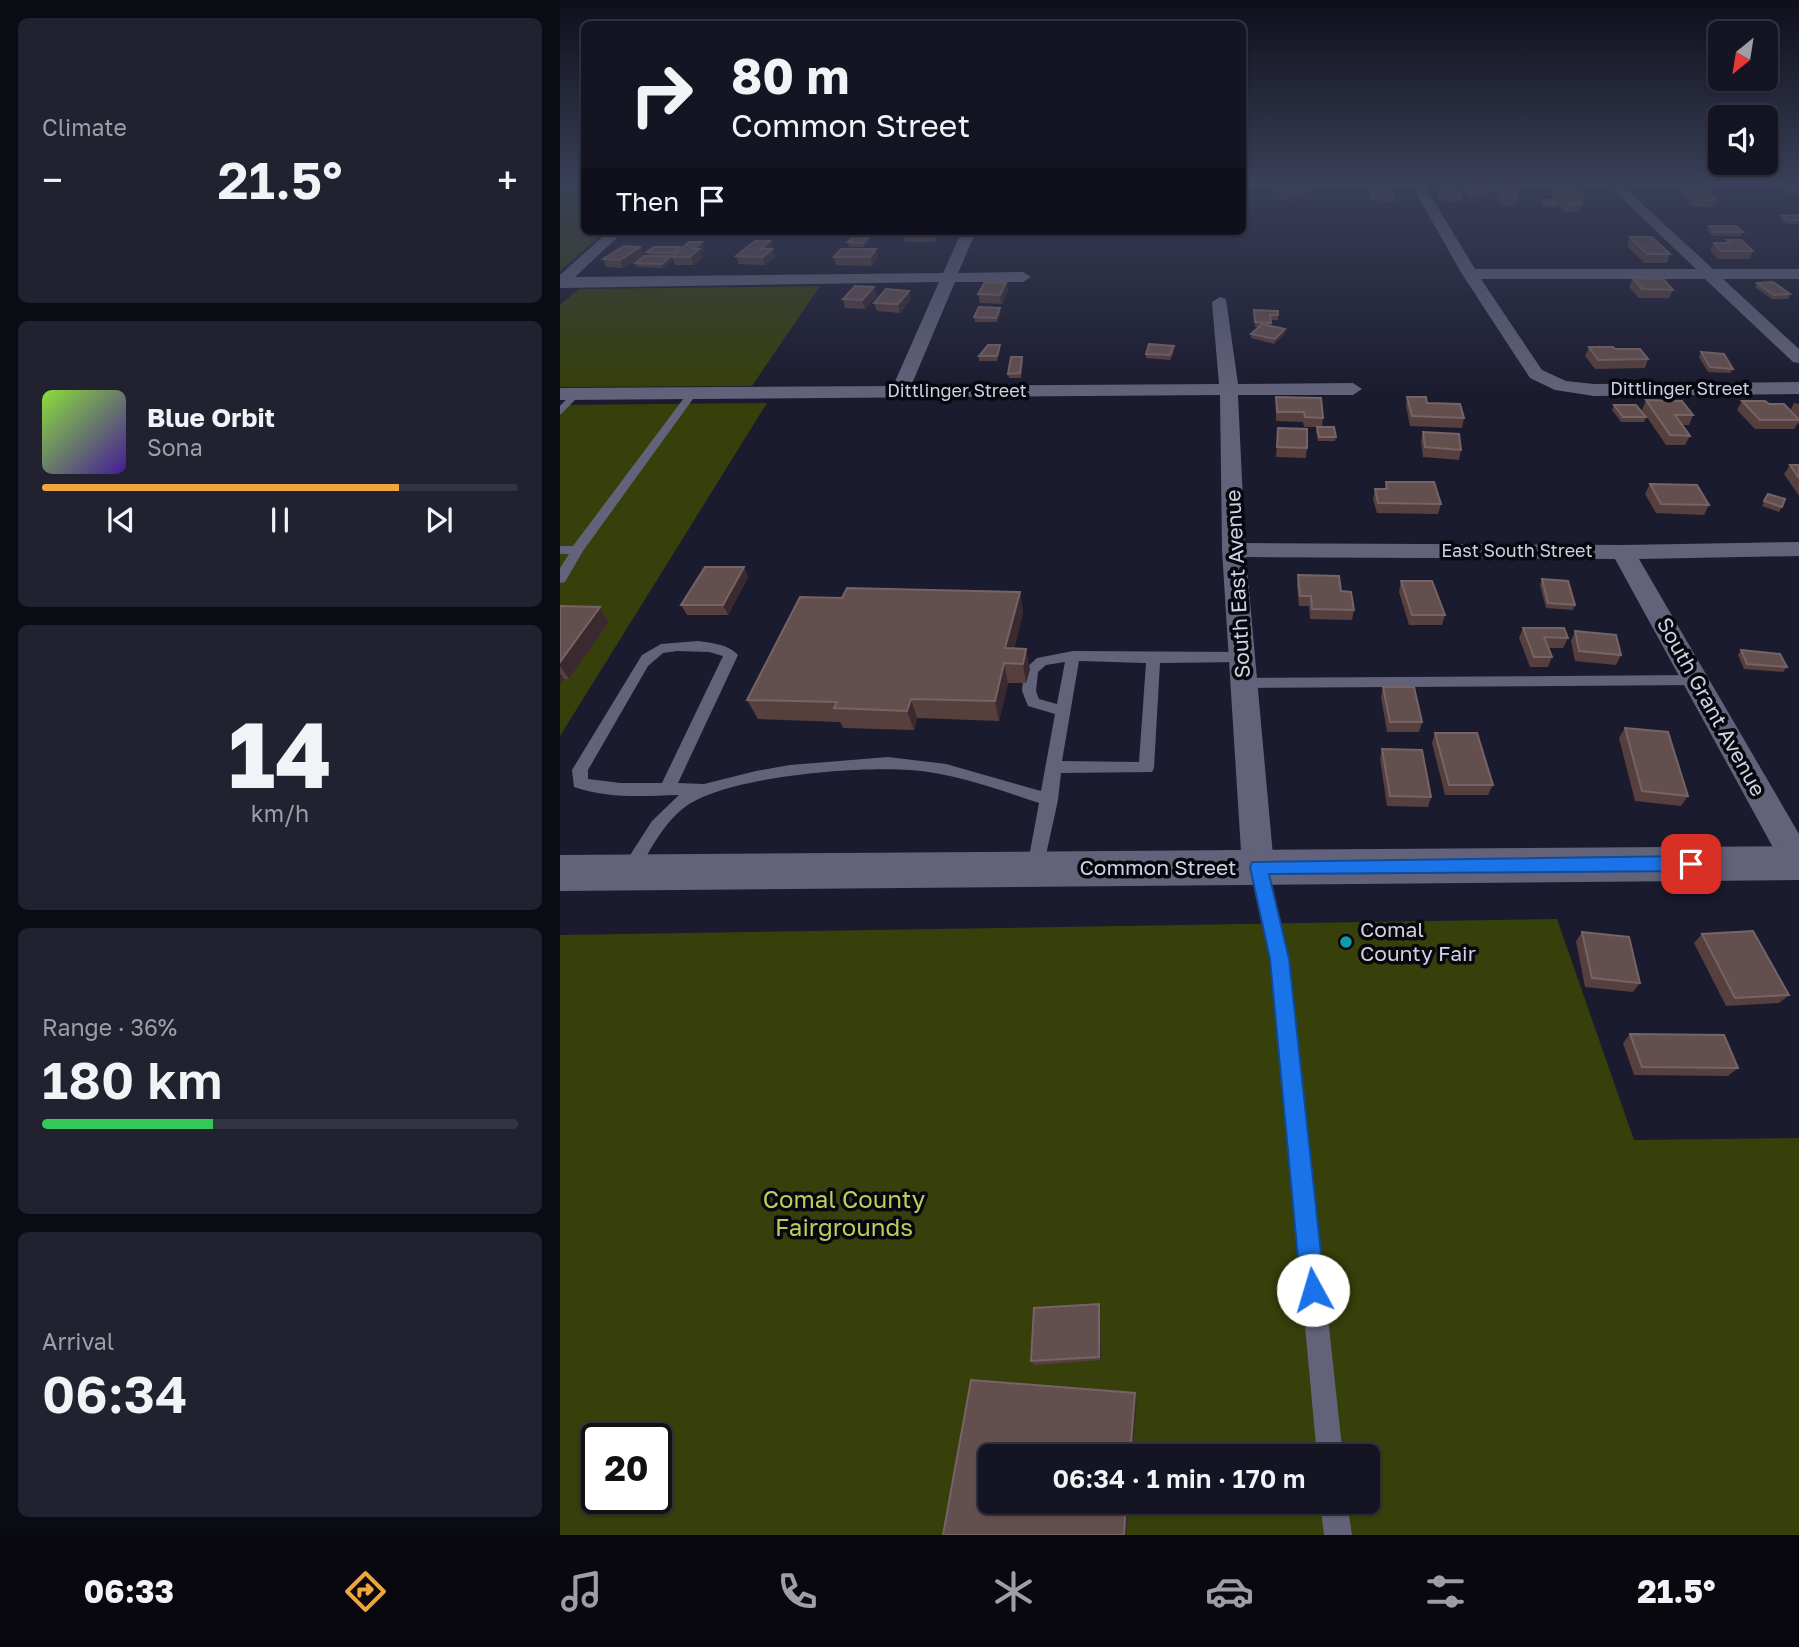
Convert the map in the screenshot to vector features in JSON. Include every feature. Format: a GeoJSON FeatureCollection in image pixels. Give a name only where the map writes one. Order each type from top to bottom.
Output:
{"type":"FeatureCollection","features":[{"type":"Feature","properties":{"kind":"main road","name":"Common Street"},"geometry":{"type":"LineString","coordinates":[[560,873],[1799,863]]}},
{"type":"Feature","properties":{"kind":"street"},"geometry":{"type":"LineString","coordinates":[[561,282],[594,252]]}},
{"type":"Feature","properties":{"kind":"street"},"geometry":{"type":"LineString","coordinates":[[900,391],[960,252]]}},
{"type":"Feature","properties":{"kind":"street"},"geometry":{"type":"LineString","coordinates":[[1457,252],[1470,274],[1799,274]]}},
{"type":"Feature","properties":{"kind":"street"},"geometry":{"type":"LineString","coordinates":[[1688,252],[1799,358]]}},
{"type":"Feature","properties":{"kind":"street","name":"Dittlinger Street"},"geometry":{"type":"LineString","coordinates":[[1470,274],[1536,374],[1562,386],[1594,390],[1799,388]]}},
{"type":"Feature","properties":{"kind":"street"},"geometry":{"type":"LineString","coordinates":[[561,282],[1023,277]]}},
{"type":"Feature","properties":{"kind":"street","name":"South East Avenue"},"geometry":{"type":"LineString","coordinates":[[1220,302],[1229,390],[1234,550],[1258,867]]}},
{"type":"Feature","properties":{"kind":"street","name":"Dittlinger Street"},"geometry":{"type":"LineString","coordinates":[[568,394],[1353,389]]}},
{"type":"Feature","properties":{"kind":"street","name":"East South Street"},"geometry":{"type":"LineString","coordinates":[[1234,550],[1623,552],[1799,549]]}},
{"type":"Feature","properties":{"kind":"street","name":"South Grant Avenue"},"geometry":{"type":"LineString","coordinates":[[1623,552],[1799,863]]}},
{"type":"Feature","properties":{"kind":"lane"},"geometry":{"type":"LineString","coordinates":[[560,579],[577,550],[693,392]]}},
{"type":"Feature","properties":{"kind":"lane"},"geometry":{"type":"LineString","coordinates":[[560,412],[568,394]]}},
{"type":"Feature","properties":{"kind":"lane"},"geometry":{"type":"LineString","coordinates":[[560,550],[577,550]]}},
{"type":"Feature","properties":{"kind":"lane"},"geometry":{"type":"LineString","coordinates":[[668,787],[731,655],[726,650],[663,648],[651,654],[643,663],[580,770],[580,783],[593,789],[700,789],[835,767],[909,764],[978,777],[1050,800]]}},
{"type":"Feature","properties":{"kind":"lane"},"geometry":{"type":"LineString","coordinates":[[1063,711],[1033,702],[1029,691],[1031,670],[1042,661],[1073,656],[1242,657]]}},
{"type":"Feature","properties":{"kind":"lane"},"geometry":{"type":"LineString","coordinates":[[1036,868],[1056,767],[1073,656]]}},
{"type":"Feature","properties":{"kind":"lane"},"geometry":{"type":"LineString","coordinates":[[1056,767],[1146,768],[1153,658]]}},
{"type":"Feature","properties":{"kind":"lane"},"geometry":{"type":"LineString","coordinates":[[1244,683],[1696,680]]}},
{"type":"Feature","properties":{"kind":"lane"},"geometry":{"type":"LineString","coordinates":[[629,872],[660,820],[679,802],[700,789]]}},
{"type":"Feature","properties":{"kind":"lane"},"geometry":{"type":"LineString","coordinates":[[1258,867],[1280,959],[1329,1444]]}},
{"type":"Feature","properties":{"kind":"lane"},"geometry":{"type":"LineString","coordinates":[[1335,1514],[1338,1535]]}},
{"type":"Feature","properties":{"kind":"green space"},"geometry":{"type":"Polygon","coordinates":[[[560,252],[582,252],[560,271],[560,252]]]}},
{"type":"Feature","properties":{"kind":"green space"},"geometry":{"type":"Polygon","coordinates":[[[820,286],[752,386],[560,387],[560,305],[579,289],[820,286]]]}},
{"type":"Feature","properties":{"kind":"green space"},"geometry":{"type":"Polygon","coordinates":[[[767,403],[560,736],[560,405],[767,403]]]}},
{"type":"Feature","properties":{"kind":"green space","name":"Comal County Fairgrounds"},"geometry":{"type":"Polygon","coordinates":[[[1557,919],[1634,1140],[1799,1138],[1799,1535],[560,1535],[560,935],[1557,919]]]}},
{"type":"Feature","properties":{"kind":"building"},"geometry":{"type":"Polygon","coordinates":[[[615,252],[633,252],[620,260],[603,259],[615,252]]]}},
{"type":"Feature","properties":{"kind":"building"},"geometry":{"type":"Polygon","coordinates":[[[678,252],[696,252],[690,257],[672,257],[678,252]]]}},
{"type":"Feature","properties":{"kind":"building"},"geometry":{"type":"Polygon","coordinates":[[[742,252],[769,252],[763,257],[736,256],[742,252]]]}},
{"type":"Feature","properties":{"kind":"building"},"geometry":{"type":"Polygon","coordinates":[[[839,252],[874,252],[870,257],[834,257],[839,252]]]}},
{"type":"Feature","properties":{"kind":"building"},"geometry":{"type":"Polygon","coordinates":[[[1645,252],[1667,252],[1670,254],[1647,254],[1645,252]]]}},
{"type":"Feature","properties":{"kind":"building"},"geometry":{"type":"Polygon","coordinates":[[[644,256],[670,256],[662,264],[635,263],[644,256]]]}},
{"type":"Feature","properties":{"kind":"building"},"geometry":{"type":"Polygon","coordinates":[[[1633,278],[1663,279],[1673,290],[1642,289],[1633,278]]]}},
{"type":"Feature","properties":{"kind":"building"},"geometry":{"type":"Polygon","coordinates":[[[985,282],[1006,283],[1000,295],[978,294],[985,282]]]}},
{"type":"Feature","properties":{"kind":"building"},"geometry":{"type":"Polygon","coordinates":[[[1773,282],[1790,294],[1774,295],[1757,283],[1773,282]]]}},
{"type":"Feature","properties":{"kind":"building"},"geometry":{"type":"Polygon","coordinates":[[[855,286],[874,287],[862,300],[843,299],[855,286]]]}},
{"type":"Feature","properties":{"kind":"building"},"geometry":{"type":"Polygon","coordinates":[[[886,289],[909,291],[898,304],[874,303],[886,289]]]}},
{"type":"Feature","properties":{"kind":"building"},"geometry":{"type":"Polygon","coordinates":[[[979,307],[1000,308],[996,318],[974,317],[979,307]]]}},
{"type":"Feature","properties":{"kind":"building"},"geometry":{"type":"Polygon","coordinates":[[[1254,310],[1278,311],[1278,315],[1270,315],[1271,323],[1255,322],[1254,310]]]}},
{"type":"Feature","properties":{"kind":"building"},"geometry":{"type":"Polygon","coordinates":[[[1262,324],[1285,329],[1275,339],[1251,334],[1262,324]]]}},
{"type":"Feature","properties":{"kind":"building"},"geometry":{"type":"Polygon","coordinates":[[[1149,344],[1174,346],[1170,355],[1146,354],[1149,344]]]}},
{"type":"Feature","properties":{"kind":"building"},"geometry":{"type":"Polygon","coordinates":[[[988,345],[1000,345],[997,356],[979,356],[988,345]]]}},
{"type":"Feature","properties":{"kind":"building"},"geometry":{"type":"Polygon","coordinates":[[[1589,347],[1640,349],[1648,359],[1598,360],[1589,347]]]}},
{"type":"Feature","properties":{"kind":"building"},"geometry":{"type":"Polygon","coordinates":[[[1701,352],[1724,354],[1733,369],[1710,367],[1701,352]]]}},
{"type":"Feature","properties":{"kind":"building"},"geometry":{"type":"Polygon","coordinates":[[[1011,357],[1022,357],[1020,373],[1008,374],[1011,357]]]}},
{"type":"Feature","properties":{"kind":"building"},"geometry":{"type":"Polygon","coordinates":[[[1276,397],[1321,398],[1323,418],[1305,417],[1304,412],[1277,412],[1276,397]]]}},
{"type":"Feature","properties":{"kind":"building"},"geometry":{"type":"Polygon","coordinates":[[[1407,397],[1426,397],[1427,403],[1460,404],[1464,418],[1412,416],[1407,397]]]}},
{"type":"Feature","properties":{"kind":"building"},"geometry":{"type":"Polygon","coordinates":[[[1646,400],[1682,401],[1693,415],[1675,415],[1690,436],[1670,435],[1646,400]]]}},
{"type":"Feature","properties":{"kind":"building"},"geometry":{"type":"Polygon","coordinates":[[[1742,401],[1784,404],[1799,420],[1760,420],[1742,401]]]}},
{"type":"Feature","properties":{"kind":"building"},"geometry":{"type":"Polygon","coordinates":[[[1614,405],[1636,405],[1646,417],[1623,417],[1614,405]]]}},
{"type":"Feature","properties":{"kind":"building"},"geometry":{"type":"Polygon","coordinates":[[[1317,427],[1334,427],[1336,437],[1319,437],[1317,427]]]}},
{"type":"Feature","properties":{"kind":"building"},"geometry":{"type":"Polygon","coordinates":[[[1278,428],[1307,429],[1307,448],[1277,447],[1278,428]]]}},
{"type":"Feature","properties":{"kind":"building"},"geometry":{"type":"Polygon","coordinates":[[[1423,432],[1459,434],[1461,450],[1425,447],[1423,432]]]}},
{"type":"Feature","properties":{"kind":"building"},"geometry":{"type":"Polygon","coordinates":[[[1790,465],[1799,465],[1799,478],[1790,465]]]}},
{"type":"Feature","properties":{"kind":"building"},"geometry":{"type":"Polygon","coordinates":[[[1386,482],[1434,482],[1441,504],[1378,503],[1375,489],[1387,489],[1386,482]]]}},
{"type":"Feature","properties":{"kind":"building"},"geometry":{"type":"Polygon","coordinates":[[[1650,484],[1697,485],[1709,505],[1661,504],[1650,484]]]}},
{"type":"Feature","properties":{"kind":"building"},"geometry":{"type":"Polygon","coordinates":[[[1768,494],[1785,499],[1782,507],[1764,501],[1768,494]]]}},
{"type":"Feature","properties":{"kind":"building"},"geometry":{"type":"Polygon","coordinates":[[[705,567],[744,567],[723,605],[681,605],[705,567]]]}},
{"type":"Feature","properties":{"kind":"building"},"geometry":{"type":"Polygon","coordinates":[[[1298,575],[1339,576],[1341,591],[1351,592],[1354,610],[1312,609],[1311,596],[1300,596],[1298,575]]]}},
{"type":"Feature","properties":{"kind":"building"},"geometry":{"type":"Polygon","coordinates":[[[1542,579],[1568,581],[1575,605],[1548,603],[1542,579]]]}},
{"type":"Feature","properties":{"kind":"building"},"geometry":{"type":"Polygon","coordinates":[[[1401,581],[1432,581],[1445,615],[1412,615],[1401,581]]]}},
{"type":"Feature","properties":{"kind":"building"},"geometry":{"type":"Polygon","coordinates":[[[847,588],[1020,592],[1005,648],[1026,649],[1023,664],[1004,663],[995,701],[911,699],[907,711],[834,708],[837,702],[747,700],[800,597],[842,598],[847,588]]]}},
{"type":"Feature","properties":{"kind":"building"},"geometry":{"type":"Polygon","coordinates":[[[560,606],[600,607],[560,662],[560,606]]]}},
{"type":"Feature","properties":{"kind":"building"},"geometry":{"type":"Polygon","coordinates":[[[1523,628],[1564,628],[1568,638],[1544,637],[1552,657],[1534,657],[1523,628]]]}},
{"type":"Feature","properties":{"kind":"building"},"geometry":{"type":"Polygon","coordinates":[[[1575,631],[1616,635],[1621,655],[1579,651],[1575,631]]]}},
{"type":"Feature","properties":{"kind":"building"},"geometry":{"type":"Polygon","coordinates":[[[1741,650],[1780,654],[1787,667],[1747,664],[1741,650]]]}},
{"type":"Feature","properties":{"kind":"building"},"geometry":{"type":"Polygon","coordinates":[[[1383,687],[1414,687],[1422,722],[1390,722],[1383,687]]]}},
{"type":"Feature","properties":{"kind":"building"},"geometry":{"type":"Polygon","coordinates":[[[1625,728],[1668,732],[1688,796],[1642,791],[1625,728]]]}},
{"type":"Feature","properties":{"kind":"building"},"geometry":{"type":"Polygon","coordinates":[[[1435,733],[1477,733],[1493,785],[1449,785],[1435,733]]]}},
{"type":"Feature","properties":{"kind":"building"},"geometry":{"type":"Polygon","coordinates":[[[1382,749],[1422,750],[1431,797],[1390,796],[1382,749]]]}},
{"type":"Feature","properties":{"kind":"building"},"geometry":{"type":"Polygon","coordinates":[[[1753,931],[1789,995],[1735,998],[1702,934],[1753,931]]]}},
{"type":"Feature","properties":{"kind":"building"},"geometry":{"type":"Polygon","coordinates":[[[1582,932],[1629,937],[1640,983],[1592,978],[1582,932]]]}},
{"type":"Feature","properties":{"kind":"building"},"geometry":{"type":"Polygon","coordinates":[[[1630,1034],[1724,1035],[1738,1068],[1642,1067],[1630,1034]]]}},
{"type":"Feature","properties":{"kind":"building"},"geometry":{"type":"Polygon","coordinates":[[[1099,1304],[1099,1357],[1031,1361],[1034,1308],[1099,1304]]]}},
{"type":"Feature","properties":{"kind":"building"},"geometry":{"type":"Polygon","coordinates":[[[971,1380],[1135,1393],[1131,1444],[978,1444],[978,1514],[1125,1514],[1124,1535],[943,1535],[971,1380]]]}},
{"type":"Feature","properties":{"kind":"place","name":"Comal County Fair"},"geometry":{"type":"Point","coordinates":[1346,942]}},
{"type":"Feature","properties":{"kind":"route"},"geometry":{"type":"LineString","coordinates":[[1313,1290],[1280,959],[1258,867],[1691,864]]}}]}
